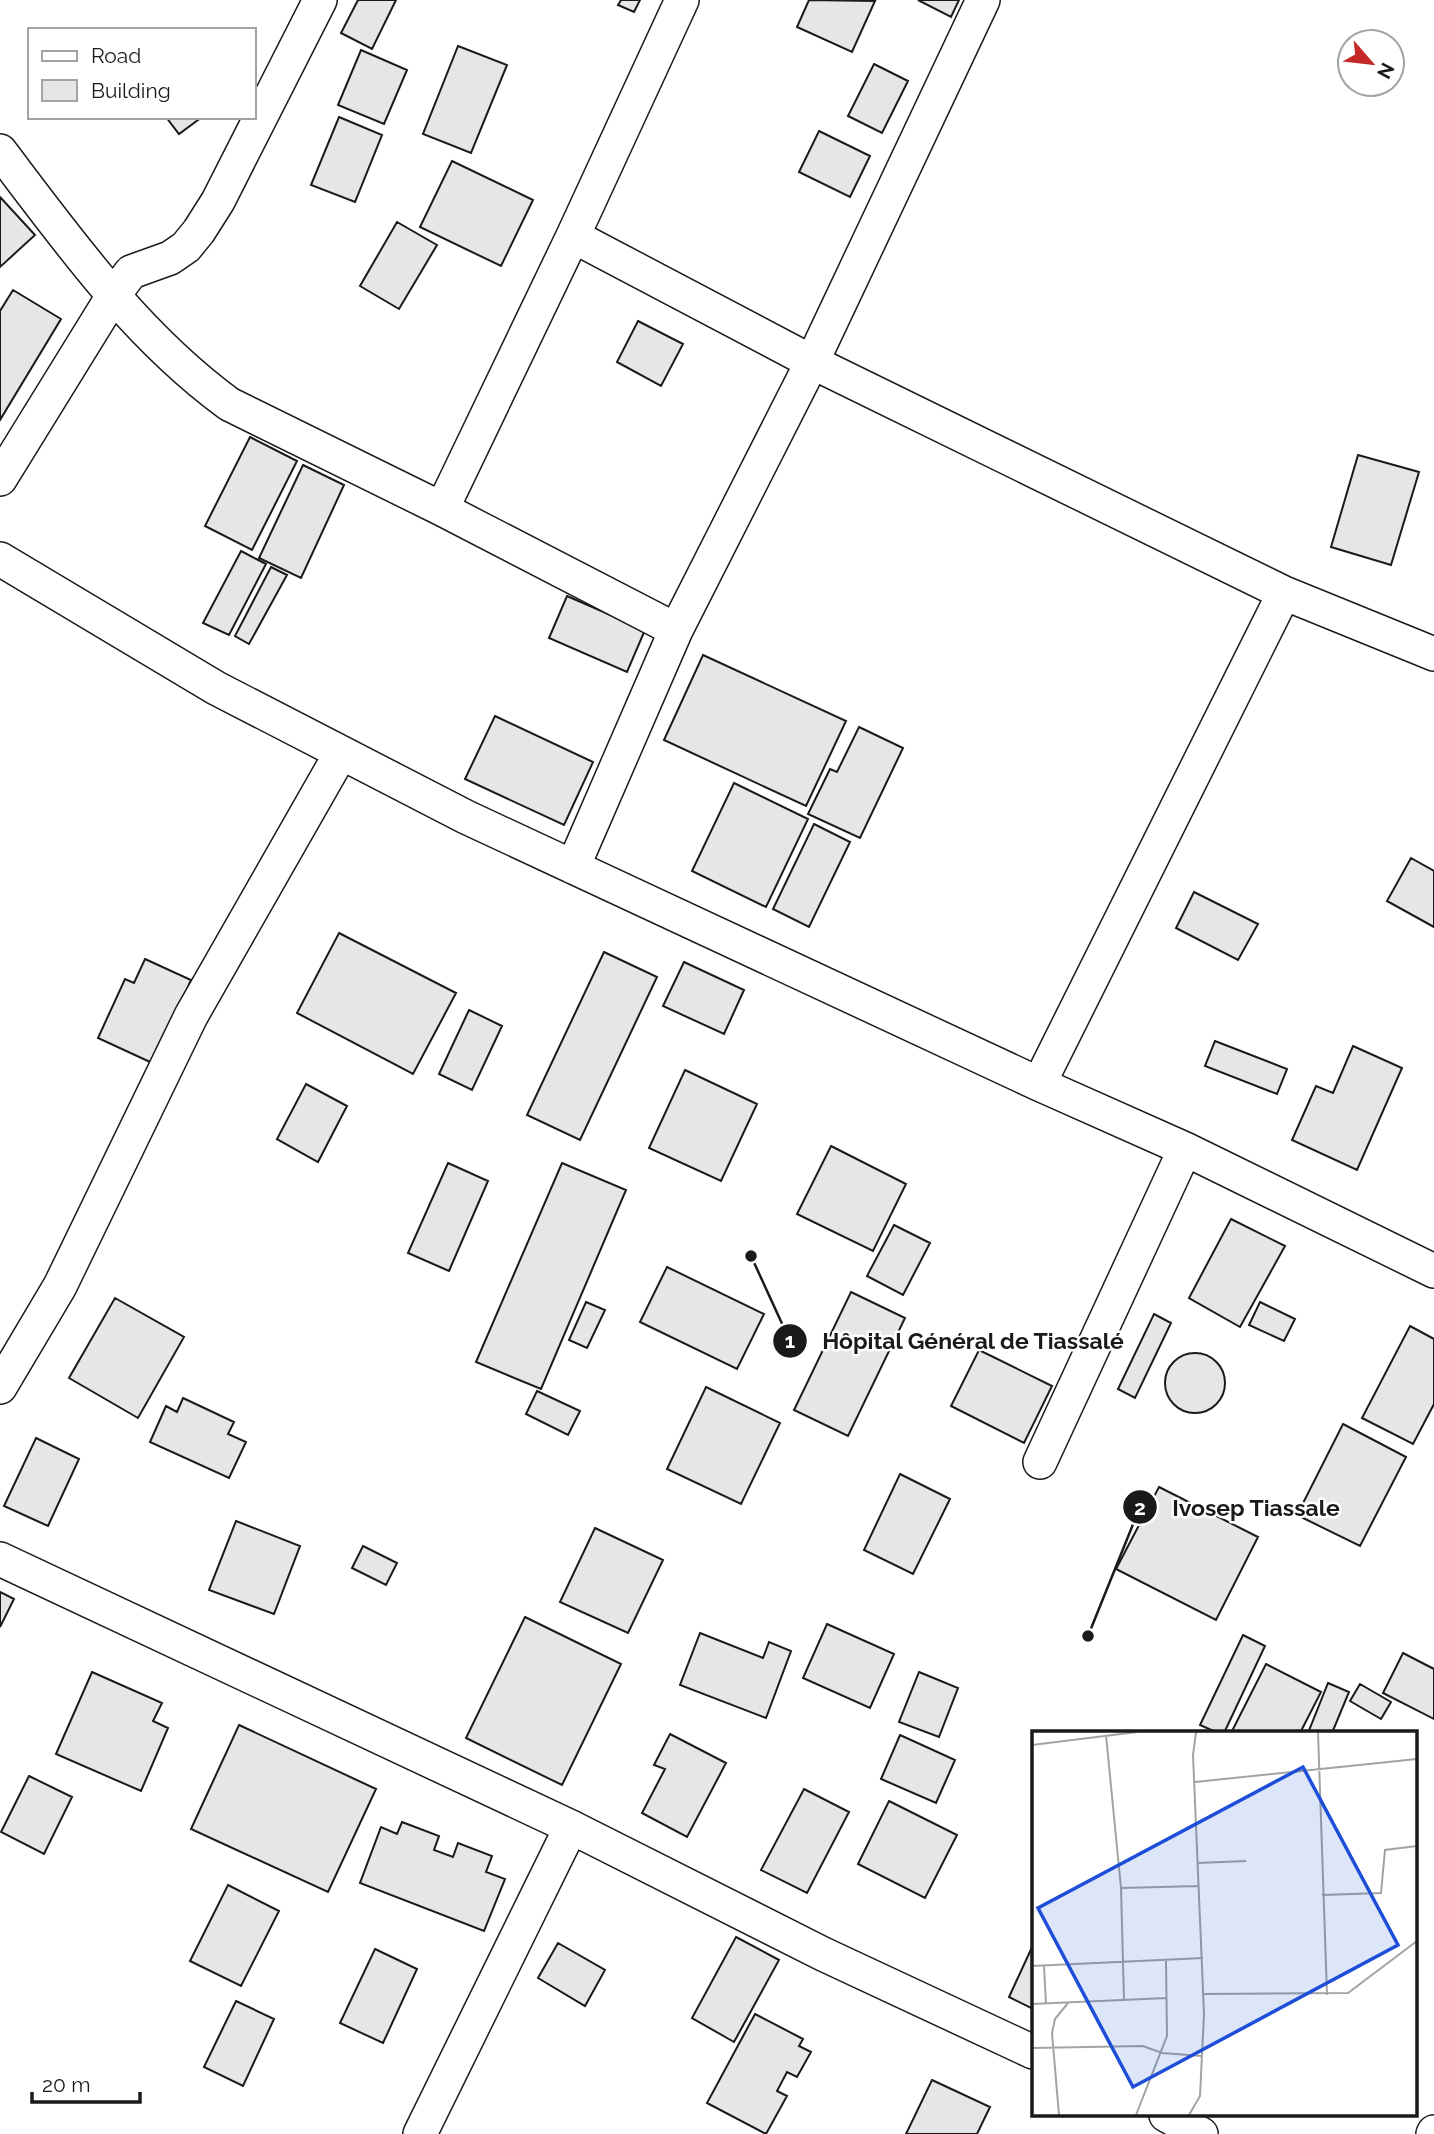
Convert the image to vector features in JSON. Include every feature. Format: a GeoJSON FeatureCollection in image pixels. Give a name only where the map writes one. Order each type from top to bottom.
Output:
{"type":"FeatureCollection","features":[{"type":"Feature","properties":{"kind":"street"},"geometry":{"type":"LineString","coordinates":[[0,479],[113,296],[131,272],[170,258],[186,247],[199,232],[218,201],[320,0]]}},
{"type":"Feature","properties":{"kind":"street"},"geometry":{"type":"LineString","coordinates":[[442,509],[682,0]]}},
{"type":"Feature","properties":{"kind":"street"},"geometry":{"type":"LineString","coordinates":[[573,867],[676,630],[812,362],[983,0]]}},
{"type":"Feature","properties":{"kind":"street"},"geometry":{"type":"LineString","coordinates":[[0,151],[113,296],[178,363],[229,404],[442,509],[676,630]]}},
{"type":"Feature","properties":{"kind":"street"},"geometry":{"type":"LineString","coordinates":[[573,236],[812,362],[1283,593],[1434,654]]}},
{"type":"Feature","properties":{"kind":"street"},"geometry":{"type":"LineString","coordinates":[[0,559],[216,688],[466,817],[1039,1084],[1185,1149],[1434,1271]]}},
{"type":"Feature","properties":{"kind":"street"},"geometry":{"type":"LineString","coordinates":[[1039,1084],[1283,593]]}},
{"type":"Feature","properties":{"kind":"street"},"geometry":{"type":"LineString","coordinates":[[0,1387],[60,1286],[191,1016],[341,753]]}},
{"type":"Feature","properties":{"kind":"street"},"geometry":{"type":"LineString","coordinates":[[1040,1462],[1185,1149]]}},
{"type":"Feature","properties":{"kind":"street"},"geometry":{"type":"LineString","coordinates":[[0,1559],[570,1827],[823,1954],[1032,2052]]}},
{"type":"Feature","properties":{"kind":"street"},"geometry":{"type":"LineString","coordinates":[[420,2134],[570,1827]]}},
{"type":"Feature","properties":{"kind":"street"},"geometry":{"type":"LineString","coordinates":[[1168,2116],[1201,2134]]}},
{"type":"Feature","properties":{"kind":"building"},"geometry":{"type":"Polygon","coordinates":[[[358,0],[396,0],[372,49],[341,33],[358,0]]]}},
{"type":"Feature","properties":{"kind":"building"},"geometry":{"type":"Polygon","coordinates":[[[621,0],[640,0],[634,12],[618,5],[621,0]]]}},
{"type":"Feature","properties":{"kind":"building"},"geometry":{"type":"Polygon","coordinates":[[[809,0],[875,1],[852,52],[797,27],[809,0]]]}},
{"type":"Feature","properties":{"kind":"building"},"geometry":{"type":"Polygon","coordinates":[[[918,0],[959,0],[951,17],[918,0]]]}},
{"type":"Feature","properties":{"kind":"building"},"geometry":{"type":"Polygon","coordinates":[[[458,46],[507,65],[471,153],[423,134],[458,46]]]}},
{"type":"Feature","properties":{"kind":"building"},"geometry":{"type":"Polygon","coordinates":[[[361,50],[407,70],[384,124],[338,105],[361,50]]]}},
{"type":"Feature","properties":{"kind":"building"},"geometry":{"type":"Polygon","coordinates":[[[874,64],[908,81],[882,133],[848,116],[874,64]]]}},
{"type":"Feature","properties":{"kind":"building"},"geometry":{"type":"Polygon","coordinates":[[[339,117],[382,135],[355,202],[311,185],[339,117]]]}},
{"type":"Feature","properties":{"kind":"building"},"geometry":{"type":"Polygon","coordinates":[[[168,119],[199,119],[179,134],[168,119]]]}},
{"type":"Feature","properties":{"kind":"building"},"geometry":{"type":"Polygon","coordinates":[[[819,131],[870,156],[850,197],[799,172],[819,131]]]}},
{"type":"Feature","properties":{"kind":"building"},"geometry":{"type":"Polygon","coordinates":[[[452,161],[533,200],[501,266],[420,227],[452,161]]]}},
{"type":"Feature","properties":{"kind":"building"},"geometry":{"type":"Polygon","coordinates":[[[0,197],[35,235],[0,267],[0,197]]]}},
{"type":"Feature","properties":{"kind":"building"},"geometry":{"type":"Polygon","coordinates":[[[397,222],[437,245],[399,309],[360,286],[397,222]]]}},
{"type":"Feature","properties":{"kind":"building"},"geometry":{"type":"Polygon","coordinates":[[[13,290],[61,319],[0,420],[0,311],[13,290]]]}},
{"type":"Feature","properties":{"kind":"building"},"geometry":{"type":"Polygon","coordinates":[[[638,321],[683,344],[661,386],[617,362],[638,321]]]}},
{"type":"Feature","properties":{"kind":"building"},"geometry":{"type":"Polygon","coordinates":[[[250,437],[297,461],[252,550],[205,526],[250,437]]]}},
{"type":"Feature","properties":{"kind":"building"},"geometry":{"type":"Polygon","coordinates":[[[1358,455],[1419,472],[1391,565],[1331,547],[1358,455]]]}},
{"type":"Feature","properties":{"kind":"building"},"geometry":{"type":"Polygon","coordinates":[[[303,465],[344,485],[301,578],[259,558],[303,465]]]}},
{"type":"Feature","properties":{"kind":"building"},"geometry":{"type":"Polygon","coordinates":[[[241,551],[266,564],[229,635],[203,623],[241,551]]]}},
{"type":"Feature","properties":{"kind":"building"},"geometry":{"type":"Polygon","coordinates":[[[271,567],[287,575],[249,644],[235,636],[271,567]]]}},
{"type":"Feature","properties":{"kind":"building"},"geometry":{"type":"Polygon","coordinates":[[[567,596],[645,630],[627,672],[549,638],[567,596]]]}},
{"type":"Feature","properties":{"kind":"building"},"geometry":{"type":"Polygon","coordinates":[[[703,655],[846,721],[806,806],[664,740],[703,655]]]}},
{"type":"Feature","properties":{"kind":"building"},"geometry":{"type":"Polygon","coordinates":[[[495,716],[593,762],[564,825],[465,779],[495,716]]]}},
{"type":"Feature","properties":{"kind":"building"},"geometry":{"type":"Polygon","coordinates":[[[859,727],[903,748],[860,838],[808,814],[830,769],[837,772],[859,727]]]}},
{"type":"Feature","properties":{"kind":"building"},"geometry":{"type":"Polygon","coordinates":[[[734,783],[808,819],[766,907],[692,871],[734,783]]]}},
{"type":"Feature","properties":{"kind":"building"},"geometry":{"type":"Polygon","coordinates":[[[814,824],[850,842],[809,927],[773,909],[814,824]]]}},
{"type":"Feature","properties":{"kind":"building"},"geometry":{"type":"Polygon","coordinates":[[[1411,858],[1434,871],[1434,927],[1387,901],[1411,858]]]}},
{"type":"Feature","properties":{"kind":"building"},"geometry":{"type":"Polygon","coordinates":[[[1194,892],[1258,924],[1238,960],[1176,928],[1194,892]]]}},
{"type":"Feature","properties":{"kind":"building"},"geometry":{"type":"Polygon","coordinates":[[[339,933],[456,993],[413,1074],[297,1013],[339,933]]]}},
{"type":"Feature","properties":{"kind":"building"},"geometry":{"type":"Polygon","coordinates":[[[604,952],[657,977],[580,1140],[527,1115],[604,952]]]}},
{"type":"Feature","properties":{"kind":"building"},"geometry":{"type":"Polygon","coordinates":[[[145,959],[191,980],[171,1025],[163,1068],[98,1038],[125,979],[134,983],[145,959]]]}},
{"type":"Feature","properties":{"kind":"building"},"geometry":{"type":"Polygon","coordinates":[[[684,962],[744,990],[724,1034],[663,1006],[684,962]]]}},
{"type":"Feature","properties":{"kind":"building"},"geometry":{"type":"Polygon","coordinates":[[[469,1010],[502,1026],[472,1090],[439,1074],[469,1010]]]}},
{"type":"Feature","properties":{"kind":"building"},"geometry":{"type":"Polygon","coordinates":[[[1215,1041],[1287,1069],[1277,1094],[1205,1066],[1215,1041]]]}},
{"type":"Feature","properties":{"kind":"building"},"geometry":{"type":"Polygon","coordinates":[[[1353,1046],[1402,1068],[1357,1170],[1292,1140],[1316,1086],[1333,1093],[1353,1046]]]}},
{"type":"Feature","properties":{"kind":"building"},"geometry":{"type":"Polygon","coordinates":[[[685,1070],[757,1104],[721,1181],[649,1148],[685,1070]]]}},
{"type":"Feature","properties":{"kind":"building"},"geometry":{"type":"Polygon","coordinates":[[[306,1084],[347,1106],[318,1162],[277,1139],[306,1084]]]}},
{"type":"Feature","properties":{"kind":"building"},"geometry":{"type":"Polygon","coordinates":[[[831,1146],[906,1184],[873,1251],[797,1214],[831,1146]]]}},
{"type":"Feature","properties":{"kind":"building"},"geometry":{"type":"Polygon","coordinates":[[[448,1163],[488,1181],[449,1271],[408,1253],[448,1163]]]}},
{"type":"Feature","properties":{"kind":"building"},"geometry":{"type":"Polygon","coordinates":[[[562,1163],[626,1190],[541,1389],[476,1362],[562,1163]]]}},
{"type":"Feature","properties":{"kind":"building"},"geometry":{"type":"Polygon","coordinates":[[[1231,1219],[1285,1246],[1240,1327],[1189,1298],[1231,1219]]]}},
{"type":"Feature","properties":{"kind":"building"},"geometry":{"type":"Polygon","coordinates":[[[894,1225],[930,1243],[903,1295],[867,1276],[894,1225]]]}},
{"type":"Feature","properties":{"kind":"building"},"geometry":{"type":"Polygon","coordinates":[[[667,1267],[764,1314],[737,1369],[640,1322],[667,1267]]]}},
{"type":"Feature","properties":{"kind":"building"},"geometry":{"type":"Polygon","coordinates":[[[851,1292],[905,1318],[848,1436],[794,1410],[851,1292]]]}},
{"type":"Feature","properties":{"kind":"building"},"geometry":{"type":"Polygon","coordinates":[[[115,1298],[184,1337],[138,1418],[69,1378],[115,1298]]]}},
{"type":"Feature","properties":{"kind":"building"},"geometry":{"type":"Polygon","coordinates":[[[586,1302],[605,1310],[587,1348],[569,1340],[586,1302]]]}},
{"type":"Feature","properties":{"kind":"building"},"geometry":{"type":"Polygon","coordinates":[[[1260,1302],[1295,1319],[1284,1341],[1249,1325],[1260,1302]]]}},
{"type":"Feature","properties":{"kind":"building"},"geometry":{"type":"Polygon","coordinates":[[[1154,1314],[1171,1323],[1135,1398],[1118,1389],[1154,1314]]]}},
{"type":"Feature","properties":{"kind":"building"},"geometry":{"type":"Polygon","coordinates":[[[1410,1326],[1434,1339],[1434,1404],[1413,1444],[1362,1418],[1410,1326]]]}},
{"type":"Feature","properties":{"kind":"building"},"geometry":{"type":"Polygon","coordinates":[[[979,1350],[1052,1386],[1024,1443],[951,1406],[979,1350]]]}},
{"type":"Feature","properties":{"kind":"building"},"geometry":{"type":"Polygon","coordinates":[[[1195,1353],[1212,1358],[1220,1366],[1225,1383],[1220,1400],[1212,1408],[1195,1413],[1178,1408],[1170,1400],[1165,1383],[1170,1366],[1178,1358],[1195,1353]]]}},
{"type":"Feature","properties":{"kind":"building"},"geometry":{"type":"Polygon","coordinates":[[[706,1387],[780,1423],[741,1504],[667,1469],[706,1387]]]}},
{"type":"Feature","properties":{"kind":"building"},"geometry":{"type":"Polygon","coordinates":[[[537,1391],[580,1411],[568,1435],[526,1414],[537,1391]]]}},
{"type":"Feature","properties":{"kind":"building"},"geometry":{"type":"Polygon","coordinates":[[[183,1398],[234,1422],[228,1434],[246,1442],[229,1478],[150,1442],[166,1406],[177,1412],[183,1398]]]}},
{"type":"Feature","properties":{"kind":"building"},"geometry":{"type":"Polygon","coordinates":[[[1343,1424],[1406,1457],[1360,1546],[1297,1515],[1343,1424]]]}},
{"type":"Feature","properties":{"kind":"building"},"geometry":{"type":"Polygon","coordinates":[[[36,1438],[79,1459],[48,1526],[4,1506],[36,1438]]]}},
{"type":"Feature","properties":{"kind":"building"},"geometry":{"type":"Polygon","coordinates":[[[900,1474],[950,1499],[913,1574],[864,1550],[900,1474]]]}},
{"type":"Feature","properties":{"kind":"building"},"geometry":{"type":"Polygon","coordinates":[[[1159,1487],[1258,1537],[1216,1620],[1116,1569],[1159,1487]]]}},
{"type":"Feature","properties":{"kind":"building"},"geometry":{"type":"Polygon","coordinates":[[[236,1521],[300,1546],[274,1614],[209,1590],[236,1521]]]}},
{"type":"Feature","properties":{"kind":"building"},"geometry":{"type":"Polygon","coordinates":[[[595,1528],[663,1560],[628,1633],[560,1602],[595,1528]]]}},
{"type":"Feature","properties":{"kind":"building"},"geometry":{"type":"Polygon","coordinates":[[[363,1546],[397,1563],[386,1585],[352,1568],[363,1546]]]}},
{"type":"Feature","properties":{"kind":"building"},"geometry":{"type":"Polygon","coordinates":[[[0,1592],[14,1599],[0,1627],[0,1592]]]}},
{"type":"Feature","properties":{"kind":"building"},"geometry":{"type":"Polygon","coordinates":[[[525,1617],[621,1664],[562,1785],[466,1738],[525,1617]]]}},
{"type":"Feature","properties":{"kind":"building"},"geometry":{"type":"Polygon","coordinates":[[[827,1624],[894,1654],[870,1708],[803,1678],[827,1624]]]}},
{"type":"Feature","properties":{"kind":"building"},"geometry":{"type":"Polygon","coordinates":[[[700,1633],[763,1658],[769,1642],[791,1651],[766,1718],[680,1685],[700,1633]]]}},
{"type":"Feature","properties":{"kind":"building"},"geometry":{"type":"Polygon","coordinates":[[[1243,1635],[1265,1646],[1225,1731],[1214,1731],[1200,1725],[1243,1635]]]}},
{"type":"Feature","properties":{"kind":"building"},"geometry":{"type":"Polygon","coordinates":[[[1403,1653],[1434,1669],[1434,1719],[1383,1693],[1403,1653]]]}},
{"type":"Feature","properties":{"kind":"building"},"geometry":{"type":"Polygon","coordinates":[[[1266,1664],[1321,1692],[1301,1731],[1232,1731],[1266,1664]]]}},
{"type":"Feature","properties":{"kind":"building"},"geometry":{"type":"Polygon","coordinates":[[[92,1672],[162,1703],[153,1721],[168,1728],[141,1791],[56,1754],[92,1672]]]}},
{"type":"Feature","properties":{"kind":"building"},"geometry":{"type":"Polygon","coordinates":[[[919,1672],[958,1688],[939,1737],[899,1722],[919,1672]]]}},
{"type":"Feature","properties":{"kind":"building"},"geometry":{"type":"Polygon","coordinates":[[[1328,1683],[1349,1692],[1333,1731],[1309,1731],[1328,1683]]]}},
{"type":"Feature","properties":{"kind":"building"},"geometry":{"type":"Polygon","coordinates":[[[1360,1684],[1391,1702],[1381,1719],[1350,1701],[1360,1684]]]}},
{"type":"Feature","properties":{"kind":"building"},"geometry":{"type":"Polygon","coordinates":[[[239,1725],[376,1789],[328,1892],[191,1829],[239,1725]]]}},
{"type":"Feature","properties":{"kind":"building"},"geometry":{"type":"Polygon","coordinates":[[[670,1734],[726,1763],[687,1837],[642,1813],[665,1769],[654,1765],[670,1734]]]}},
{"type":"Feature","properties":{"kind":"building"},"geometry":{"type":"Polygon","coordinates":[[[900,1735],[955,1760],[936,1803],[881,1779],[900,1735]]]}},
{"type":"Feature","properties":{"kind":"building"},"geometry":{"type":"Polygon","coordinates":[[[29,1776],[72,1797],[44,1854],[1,1832],[29,1776]]]}},
{"type":"Feature","properties":{"kind":"building"},"geometry":{"type":"Polygon","coordinates":[[[804,1789],[849,1812],[807,1893],[761,1870],[804,1789]]]}},
{"type":"Feature","properties":{"kind":"building"},"geometry":{"type":"Polygon","coordinates":[[[889,1801],[957,1835],[925,1898],[858,1864],[889,1801]]]}},
{"type":"Feature","properties":{"kind":"building"},"geometry":{"type":"Polygon","coordinates":[[[402,1822],[439,1836],[434,1850],[453,1857],[458,1843],[492,1856],[486,1872],[505,1879],[484,1931],[360,1883],[381,1827],[397,1834],[402,1822]]]}},
{"type":"Feature","properties":{"kind":"building"},"geometry":{"type":"Polygon","coordinates":[[[228,1885],[279,1911],[241,1986],[190,1961],[228,1885]]]}},
{"type":"Feature","properties":{"kind":"building"},"geometry":{"type":"Polygon","coordinates":[[[736,1937],[779,1960],[734,2042],[692,2018],[736,1937]]]}},
{"type":"Feature","properties":{"kind":"building"},"geometry":{"type":"Polygon","coordinates":[[[558,1943],[605,1970],[585,2006],[538,1978],[558,1943]]]}},
{"type":"Feature","properties":{"kind":"building"},"geometry":{"type":"Polygon","coordinates":[[[1032,1947],[1032,2008],[1009,1997],[1032,1947]]]}},
{"type":"Feature","properties":{"kind":"building"},"geometry":{"type":"Polygon","coordinates":[[[375,1949],[417,1969],[383,2043],[340,2023],[375,1949]]]}},
{"type":"Feature","properties":{"kind":"building"},"geometry":{"type":"Polygon","coordinates":[[[236,2001],[274,2019],[243,2086],[204,2067],[236,2001]]]}},
{"type":"Feature","properties":{"kind":"building"},"geometry":{"type":"Polygon","coordinates":[[[755,2014],[803,2039],[799,2046],[811,2052],[797,2077],[787,2072],[777,2091],[787,2096],[766,2134],[707,2103],[755,2014]]]}},
{"type":"Feature","properties":{"kind":"building"},"geometry":{"type":"Polygon","coordinates":[[[932,2080],[990,2107],[977,2134],[906,2134],[932,2080]]]}},
{"type":"Feature","properties":{"kind":"place","name":"Hôpital Général de Tiassalé"},"geometry":{"type":"Point","coordinates":[751,1256]}},
{"type":"Feature","properties":{"kind":"place","name":"Ivosep Tiassale"},"geometry":{"type":"Point","coordinates":[1088,1636]}}]}
